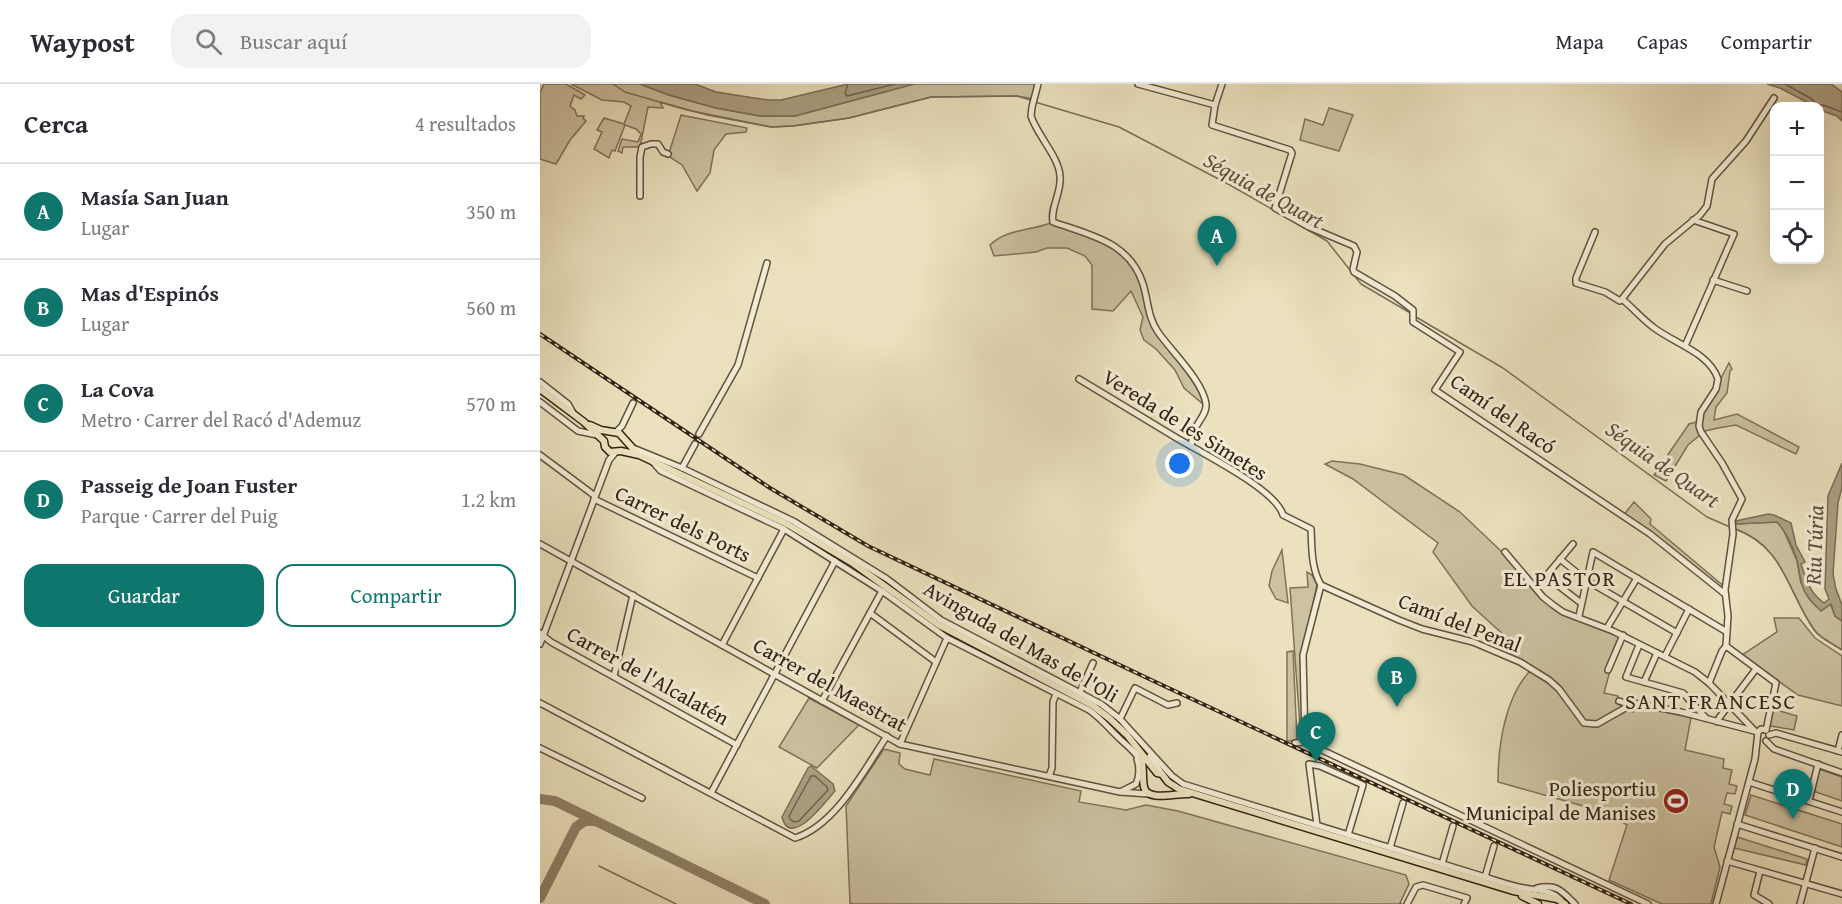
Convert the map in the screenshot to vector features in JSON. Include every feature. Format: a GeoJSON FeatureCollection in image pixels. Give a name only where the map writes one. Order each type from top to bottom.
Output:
{"type":"FeatureCollection","features":[{"type":"Feature","properties":{"kind":"main road"},"geometry":{"type":"LineString","coordinates":[[540,389],[584,422],[615,452],[639,454]]}},
{"type":"Feature","properties":{"kind":"main road"},"geometry":{"type":"LineString","coordinates":[[584,422],[618,436],[639,454],[766,514],[821,543],[939,625],[1092,705],[1115,723],[1159,773],[1179,789],[1513,891],[1563,902]]}},
{"type":"Feature","properties":{"kind":"main road"},"geometry":{"type":"LineString","coordinates":[[604,441],[618,436]]}},
{"type":"Feature","properties":{"kind":"main road"},"geometry":{"type":"LineString","coordinates":[[615,452],[618,436]]}},
{"type":"Feature","properties":{"kind":"main road"},"geometry":{"type":"LineString","coordinates":[[1139,751],[1148,794],[1155,797],[1194,794]]}},
{"type":"Feature","properties":{"kind":"main road"},"geometry":{"type":"LineString","coordinates":[[1144,782],[1149,775],[1159,773]]}},
{"type":"Feature","properties":{"kind":"main road"},"geometry":{"type":"LineString","coordinates":[[1163,795],[1168,782]]}},
{"type":"Feature","properties":{"kind":"main road"},"geometry":{"type":"LineString","coordinates":[[1513,891],[1538,904]]}},
{"type":"Feature","properties":{"kind":"main road"},"geometry":{"type":"LineString","coordinates":[[1546,904],[1553,899]]}},
{"type":"Feature","properties":{"kind":"street"},"geometry":{"type":"LineString","coordinates":[[1038,84],[1032,107],[1033,123],[1059,168],[1060,174],[1060,188],[1052,216],[1053,222],[1095,235],[1122,251],[1131,261],[1143,284],[1155,327],[1201,391],[1207,408],[1194,430],[1191,446]]}},
{"type":"Feature","properties":{"kind":"street"},"geometry":{"type":"LineString","coordinates":[[1138,84],[1215,105],[1222,84]]}},
{"type":"Feature","properties":{"kind":"street"},"geometry":{"type":"LineString","coordinates":[[1622,299],[1665,244],[1707,206],[1712,179],[1746,141],[1774,98]]}},
{"type":"Feature","properties":{"kind":"street","name":"Camí del Racó"},"geometry":{"type":"LineString","coordinates":[[1215,105],[1212,125],[1290,150],[1292,153],[1275,208],[1309,227],[1354,246],[1357,252],[1354,272],[1395,296],[1413,310],[1413,321],[1460,352],[1435,390],[1650,534],[1725,594]]}},
{"type":"Feature","properties":{"kind":"street"},"geometry":{"type":"LineString","coordinates":[[640,196],[642,147],[658,144],[663,152],[668,154]]}},
{"type":"Feature","properties":{"kind":"street"},"geometry":{"type":"LineString","coordinates":[[1685,346],[1734,234],[1693,220]]}},
{"type":"Feature","properties":{"kind":"street"},"geometry":{"type":"LineString","coordinates":[[1595,232],[1576,278],[1576,284],[1605,292],[1620,301],[1622,299],[1655,329],[1685,346],[1710,365],[1718,379],[1716,389],[1703,408],[1698,422],[1701,432],[1742,499],[1732,520],[1725,594],[1726,646],[1709,683]]}},
{"type":"Feature","properties":{"kind":"street"},"geometry":{"type":"LineString","coordinates":[[699,434],[738,365],[767,263]]}},
{"type":"Feature","properties":{"kind":"street"},"geometry":{"type":"LineString","coordinates":[[1713,280],[1747,291]]}},
{"type":"Feature","properties":{"kind":"street","name":"Vereda de les Simetes"},"geometry":{"type":"LineString","coordinates":[[1079,379],[1241,475],[1273,500],[1282,510],[1283,515],[1311,529],[1313,564],[1315,575],[1321,585]]}},
{"type":"Feature","properties":{"kind":"street"},"geometry":{"type":"LineString","coordinates":[[540,381],[567,404],[574,415]]}},
{"type":"Feature","properties":{"kind":"street"},"geometry":{"type":"LineString","coordinates":[[540,402],[578,431],[598,436]]}},
{"type":"Feature","properties":{"kind":"street"},"geometry":{"type":"LineString","coordinates":[[618,436],[633,403]]}},
{"type":"Feature","properties":{"kind":"street"},"geometry":{"type":"LineString","coordinates":[[682,468],[695,444]]}},
{"type":"Feature","properties":{"kind":"street","name":"Avinguda del Mas de l'Oli"},"geometry":{"type":"LineString","coordinates":[[631,448],[682,468],[793,520],[887,579],[941,620],[1101,704],[1120,719],[1147,750],[1183,784],[1485,877],[1546,891],[1554,894],[1563,902]]}},
{"type":"Feature","properties":{"kind":"street"},"geometry":{"type":"LineString","coordinates":[[540,644],[609,460],[615,452]]}},
{"type":"Feature","properties":{"kind":"street","name":"Carrer dels Ports"},"geometry":{"type":"LineString","coordinates":[[540,455],[595,497],[758,578]]}},
{"type":"Feature","properties":{"kind":"street","name":"Avinguda del Mas de l'Oli"},"geometry":{"type":"LineString","coordinates":[[651,460],[661,471],[784,530],[882,591],[947,638],[1095,714],[1135,752],[1143,764]]}},
{"type":"Feature","properties":{"kind":"street"},"geometry":{"type":"LineString","coordinates":[[722,645],[784,530]]}},
{"type":"Feature","properties":{"kind":"street","name":"Carrer del Maestrat"},"geometry":{"type":"LineString","coordinates":[[540,544],[900,744],[1119,792],[1148,794]]}},
{"type":"Feature","properties":{"kind":"street"},"geometry":{"type":"LineString","coordinates":[[1535,586],[1573,544]]}},
{"type":"Feature","properties":{"kind":"street"},"geometry":{"type":"LineString","coordinates":[[1505,552],[1553,605],[1563,612],[1579,616],[1623,635],[1695,672],[1709,683],[1757,732],[1762,741],[1774,749],[1842,773]]}},
{"type":"Feature","properties":{"kind":"street"},"geometry":{"type":"LineString","coordinates":[[1579,616],[1593,552],[1727,632]]}},
{"type":"Feature","properties":{"kind":"street"},"geometry":{"type":"LineString","coordinates":[[1560,559],[1586,580],[1677,633]]}},
{"type":"Feature","properties":{"kind":"street"},"geometry":{"type":"LineString","coordinates":[[711,794],[835,561]]}},
{"type":"Feature","properties":{"kind":"street"},"geometry":{"type":"LineString","coordinates":[[1545,577],[1581,603]]}},
{"type":"Feature","properties":{"kind":"street"},"geometry":{"type":"LineString","coordinates":[[1607,628],[1637,578]]}},
{"type":"Feature","properties":{"kind":"street"},"geometry":{"type":"LineString","coordinates":[[1305,742],[1303,655],[1321,585]]}},
{"type":"Feature","properties":{"kind":"street","name":"Camí del Penal"},"geometry":{"type":"LineString","coordinates":[[1321,585],[1399,620],[1473,642],[1520,662],[1559,689],[1584,723],[1597,724],[1633,704]]}},
{"type":"Feature","properties":{"kind":"street"},"geometry":{"type":"LineString","coordinates":[[822,701],[882,591]]}},
{"type":"Feature","properties":{"kind":"street"},"geometry":{"type":"LineString","coordinates":[[614,676],[633,595]]}},
{"type":"Feature","properties":{"kind":"street"},"geometry":{"type":"LineString","coordinates":[[1665,656],[1689,609]]}},
{"type":"Feature","properties":{"kind":"street"},"geometry":{"type":"LineString","coordinates":[[870,613],[936,662]]}},
{"type":"Feature","properties":{"kind":"street","name":"Carrer de l'Alcalatén"},"geometry":{"type":"LineString","coordinates":[[542,634],[551,642],[737,745]]}},
{"type":"Feature","properties":{"kind":"street"},"geometry":{"type":"LineString","coordinates":[[1608,670],[1623,635]]}},
{"type":"Feature","properties":{"kind":"street"},"geometry":{"type":"LineString","coordinates":[[900,744],[947,638]]}},
{"type":"Feature","properties":{"kind":"street"},"geometry":{"type":"LineString","coordinates":[[1639,645],[1626,677],[1683,693],[1707,719]]}},
{"type":"Feature","properties":{"kind":"street"},"geometry":{"type":"LineString","coordinates":[[1716,904],[1755,759],[1768,732],[1776,683],[1726,646]]}},
{"type":"Feature","properties":{"kind":"street"},"geometry":{"type":"LineString","coordinates":[[1644,682],[1657,653]]}},
{"type":"Feature","properties":{"kind":"street"},"geometry":{"type":"LineString","coordinates":[[1080,692],[1093,663]]}},
{"type":"Feature","properties":{"kind":"street"},"geometry":{"type":"LineString","coordinates":[[1718,722],[1756,669]]}},
{"type":"Feature","properties":{"kind":"street"},"geometry":{"type":"LineString","coordinates":[[1120,719],[1135,688],[1168,705],[1177,703]]}},
{"type":"Feature","properties":{"kind":"street"},"geometry":{"type":"LineString","coordinates":[[1049,776],[1052,768],[1053,702],[1056,694]]}},
{"type":"Feature","properties":{"kind":"street"},"geometry":{"type":"LineString","coordinates":[[1619,701],[1681,712],[1757,732],[1761,729],[1840,752],[1842,735]]}},
{"type":"Feature","properties":{"kind":"street"},"geometry":{"type":"LineString","coordinates":[[540,704],[795,838],[804,835],[819,824],[843,802],[887,736]]}},
{"type":"Feature","properties":{"kind":"street"},"geometry":{"type":"LineString","coordinates":[[1295,743],[1305,742],[1648,904]]}},
{"type":"Feature","properties":{"kind":"street"},"geometry":{"type":"LineString","coordinates":[[1119,792],[1136,784],[1139,777],[1139,766],[1130,747]]}},
{"type":"Feature","properties":{"kind":"street"},"geometry":{"type":"LineString","coordinates":[[540,748],[642,798]]}},
{"type":"Feature","properties":{"kind":"street"},"geometry":{"type":"LineString","coordinates":[[1147,750],[1159,773]]}},
{"type":"Feature","properties":{"kind":"street"},"geometry":{"type":"LineString","coordinates":[[1317,825],[1309,764],[1320,766],[1363,784],[1348,835]]}},
{"type":"Feature","properties":{"kind":"street"},"geometry":{"type":"LineString","coordinates":[[1809,801],[1818,764]]}},
{"type":"Feature","properties":{"kind":"street"},"geometry":{"type":"LineString","coordinates":[[1127,793],[1137,789],[1144,782]]}},
{"type":"Feature","properties":{"kind":"street"},"geometry":{"type":"LineString","coordinates":[[1749,782],[1842,812]]}},
{"type":"Feature","properties":{"kind":"street"},"geometry":{"type":"LineString","coordinates":[[1179,789],[1207,791]]}},
{"type":"Feature","properties":{"kind":"street"},"geometry":{"type":"LineString","coordinates":[[1390,848],[1403,803]]}},
{"type":"Feature","properties":{"kind":"street"},"geometry":{"type":"LineString","coordinates":[[1737,824],[1842,857]]}},
{"type":"Feature","properties":{"kind":"street"},"geometry":{"type":"LineString","coordinates":[[1442,864],[1453,826]]}},
{"type":"Feature","properties":{"kind":"street"},"geometry":{"type":"LineString","coordinates":[[1485,877],[1494,846]]}},
{"type":"Feature","properties":{"kind":"street"},"geometry":{"type":"LineString","coordinates":[[1800,904],[1815,848]]}},
{"type":"Feature","properties":{"kind":"street"},"geometry":{"type":"LineString","coordinates":[[1727,861],[1842,894]]}},
{"type":"Feature","properties":{"kind":"street"},"geometry":{"type":"LineString","coordinates":[[1760,871],[1754,895],[1770,904]]}},
{"type":"Feature","properties":{"kind":"street"},"geometry":{"type":"LineString","coordinates":[[1407,904],[1416,887],[1423,885],[1467,898],[1464,904]]}},
{"type":"Feature","properties":{"kind":"street","name":"Avinguda del Mas de l'Oli"},"geometry":{"type":"LineString","coordinates":[[1533,889],[1554,887],[1562,891],[1575,904]]}},
{"type":"Feature","properties":{"kind":"shaded area"},"geometry":{"type":"Polygon","coordinates":[[[544,84],[566,84],[585,95],[581,99],[574,95],[570,106],[575,110],[577,116],[584,116],[586,121],[570,140],[556,164],[540,159],[540,93],[544,84]]]}},
{"type":"Feature","properties":{"kind":"shaded area"},"geometry":{"type":"Polygon","coordinates":[[[571,84],[640,84],[716,108],[760,116],[795,116],[914,84],[1038,84],[1034,99],[1017,96],[931,97],[849,118],[793,126],[771,127],[707,115],[660,102],[663,108],[648,107],[640,147],[623,147],[622,153],[618,151],[622,139],[638,142],[641,134],[636,129],[625,125],[615,151],[612,150],[609,158],[594,149],[602,132],[597,130],[604,118],[624,124],[631,106],[624,102],[602,100],[571,84]]]}},
{"type":"Feature","properties":{"kind":"shaded area"},"geometry":{"type":"Polygon","coordinates":[[[1329,108],[1353,115],[1339,151],[1300,140],[1305,119],[1323,125],[1329,108]]]}},
{"type":"Feature","properties":{"kind":"shaded area"},"geometry":{"type":"Polygon","coordinates":[[[681,115],[747,128],[746,132],[726,134],[714,150],[710,173],[697,191],[682,165],[670,157],[669,153],[681,115]]]}},
{"type":"Feature","properties":{"kind":"shaded area"},"geometry":{"type":"Polygon","coordinates":[[[1053,222],[1109,242],[1139,272],[1151,319],[1205,400],[1203,404],[1184,388],[1175,370],[1156,349],[1144,340],[1140,330],[1143,317],[1131,291],[1113,311],[1092,309],[1092,265],[1085,256],[1067,248],[1047,248],[1036,252],[994,256],[990,245],[997,240],[1012,233],[1053,222]]]}},
{"type":"Feature","properties":{"kind":"shaded area"},"geometry":{"type":"Polygon","coordinates":[[[1729,363],[1732,369],[1727,393],[1716,407],[1714,420],[1737,414],[1799,447],[1796,454],[1736,425],[1705,431],[1688,445],[1666,481],[1654,475],[1689,424],[1700,421],[1729,363]]]}},
{"type":"Feature","properties":{"kind":"shaded area"},"geometry":{"type":"Polygon","coordinates":[[[1332,461],[1360,464],[1404,475],[1460,512],[1503,553],[1552,607],[1619,637],[1604,693],[1618,696],[1616,703],[1633,712],[1634,703],[1691,718],[1685,750],[1724,759],[1723,768],[1732,770],[1729,784],[1737,786],[1735,794],[1727,793],[1724,804],[1732,806],[1730,814],[1722,812],[1714,847],[1720,867],[1711,904],[1662,904],[1609,880],[1627,825],[1608,813],[1498,782],[1502,738],[1509,707],[1522,681],[1531,670],[1507,655],[1507,638],[1472,606],[1433,552],[1438,543],[1353,479],[1325,464],[1332,461]]]}},
{"type":"Feature","properties":{"kind":"shaded area"},"geometry":{"type":"Polygon","coordinates":[[[1634,502],[1651,519],[1650,524],[1726,588],[1725,594],[1623,516],[1634,502]]]}},
{"type":"Feature","properties":{"kind":"shaded area"},"geometry":{"type":"Polygon","coordinates":[[[1777,522],[1783,529],[1797,561],[1801,583],[1821,611],[1830,603],[1835,616],[1842,621],[1842,650],[1815,631],[1783,572],[1764,546],[1733,528],[1735,524],[1777,522]]]}},
{"type":"Feature","properties":{"kind":"shaded area"},"geometry":{"type":"Polygon","coordinates":[[[1282,550],[1288,603],[1276,599],[1269,586],[1272,571],[1282,550]]]}},
{"type":"Feature","properties":{"kind":"shaded area"},"geometry":{"type":"Polygon","coordinates":[[[1307,572],[1312,575],[1317,585],[1302,653],[1303,741],[1287,741],[1287,652],[1293,651],[1297,738],[1301,740],[1290,588],[1308,587],[1307,572]]]}},
{"type":"Feature","properties":{"kind":"shaded area"},"geometry":{"type":"Polygon","coordinates":[[[1774,618],[1799,618],[1815,638],[1842,656],[1842,706],[1798,695],[1742,655],[1777,632],[1774,618]]]}},
{"type":"Feature","properties":{"kind":"shaded area"},"geometry":{"type":"Polygon","coordinates":[[[809,698],[859,725],[817,768],[779,747],[809,698]]]}},
{"type":"Feature","properties":{"kind":"shaded area"},"geometry":{"type":"Polygon","coordinates":[[[1773,709],[1797,716],[1794,730],[1771,726],[1769,723],[1773,709]]]}},
{"type":"Feature","properties":{"kind":"shaded area"},"geometry":{"type":"Polygon","coordinates":[[[884,749],[900,753],[899,764],[905,769],[930,775],[934,759],[1081,791],[1079,802],[1126,810],[1146,805],[1178,811],[1406,875],[1409,884],[1400,903],[1402,904],[853,904],[850,903],[846,806],[884,749]]]}},
{"type":"Feature","properties":{"kind":"shaded area"},"geometry":{"type":"Polygon","coordinates":[[[1819,769],[1842,777],[1842,801],[1813,791],[1819,769]]]}},
{"type":"Feature","properties":{"kind":"shaded area"},"geometry":{"type":"Polygon","coordinates":[[[1751,795],[1842,824],[1842,847],[1745,815],[1751,795]]]}},
{"type":"Feature","properties":{"kind":"shaded area"},"geometry":{"type":"Polygon","coordinates":[[[1737,837],[1807,859],[1806,865],[1734,848],[1737,837]]]}},
{"type":"Feature","properties":{"kind":"water"},"geometry":{"type":"Polygon","coordinates":[[[640,84],[695,84],[716,92],[781,100],[848,84],[914,84],[795,116],[760,116],[716,108],[640,84]]]}},
{"type":"Feature","properties":{"kind":"water"},"geometry":{"type":"Polygon","coordinates":[[[1767,84],[1831,84],[1842,92],[1842,121],[1837,116],[1824,111],[1824,102],[1806,102],[1767,84]]]}},
{"type":"Feature","properties":{"kind":"water"},"geometry":{"type":"Polygon","coordinates":[[[1842,463],[1842,487],[1838,503],[1833,574],[1842,605],[1842,621],[1835,616],[1831,604],[1821,611],[1805,593],[1797,560],[1786,535],[1777,522],[1735,524],[1736,521],[1768,514],[1791,523],[1796,545],[1805,562],[1801,564],[1807,581],[1815,595],[1824,603],[1829,599],[1825,589],[1828,496],[1842,463]]]}},
{"type":"Feature","properties":{"kind":"water"},"geometry":{"type":"Polygon","coordinates":[[[811,766],[833,784],[835,791],[800,826],[792,828],[786,826],[782,817],[811,766]]]}},
{"type":"Feature","properties":{"kind":"waterway","name":"Séquia de Quart"},"geometry":{"type":"LineString","coordinates":[[613,84],[625,92],[687,110],[771,127],[849,118],[931,97],[1017,96],[1030,100]]}},
{"type":"Feature","properties":{"kind":"waterway","name":"Séquia de Quart"},"geometry":{"type":"LineString","coordinates":[[1035,102],[1119,127],[1230,185],[1327,241],[1361,284],[1412,314]]}},
{"type":"Feature","properties":{"kind":"waterway","name":"Séquia de Quart"},"geometry":{"type":"LineString","coordinates":[[1416,317],[1503,368],[1707,517],[1730,527]]}},
{"type":"Feature","properties":{"kind":"waterway","name":"Séquia de Quart"},"geometry":{"type":"LineString","coordinates":[[1735,529],[1752,537],[1765,547],[1784,572],[1815,631],[1842,650]]}},
{"type":"Feature","properties":{"kind":"waterway"},"geometry":{"type":"LineString","coordinates":[[599,866],[676,904]]}},
{"type":"Feature","properties":{"kind":"taxiway"},"geometry":{"type":"LineString","coordinates":[[540,799],[555,801],[765,904]]}},
{"type":"Feature","properties":{"kind":"taxiway"},"geometry":{"type":"LineString","coordinates":[[540,898],[576,827],[585,821],[595,821]]}},
{"type":"Feature","properties":{"kind":"railway"},"geometry":{"type":"LineString","coordinates":[[540,334],[770,488],[868,546],[1631,904]]}},
{"type":"Feature","properties":{"kind":"place","name":"Masía San Juan"},"geometry":{"type":"Point","coordinates":[1217,266]}},
{"type":"Feature","properties":{"kind":"place","name":"Mas d'Espinós"},"geometry":{"type":"Point","coordinates":[1397,707]}},
{"type":"Feature","properties":{"kind":"place","name":"La Cova"},"geometry":{"type":"Point","coordinates":[1316,762]}},
{"type":"Feature","properties":{"kind":"place","name":"Poliesportiu Municipal de Manises"},"geometry":{"type":"Point","coordinates":[1676,801]}},
{"type":"Feature","properties":{"kind":"place","name":"Passeig de Joan Fuster"},"geometry":{"type":"Point","coordinates":[1793,819]}},
{"type":"Feature","properties":{"kind":"district","name":"EL PASTOR"},"geometry":{"type":"Point","coordinates":[1560,578]}},
{"type":"Feature","properties":{"kind":"district","name":"SANT FRANCESC"},"geometry":{"type":"Point","coordinates":[1711,701]}},
{"type":"Feature","properties":{"kind":"water label","name":"Riu Túria"},"geometry":{"type":"Point","coordinates":[1814,545]}}]}
